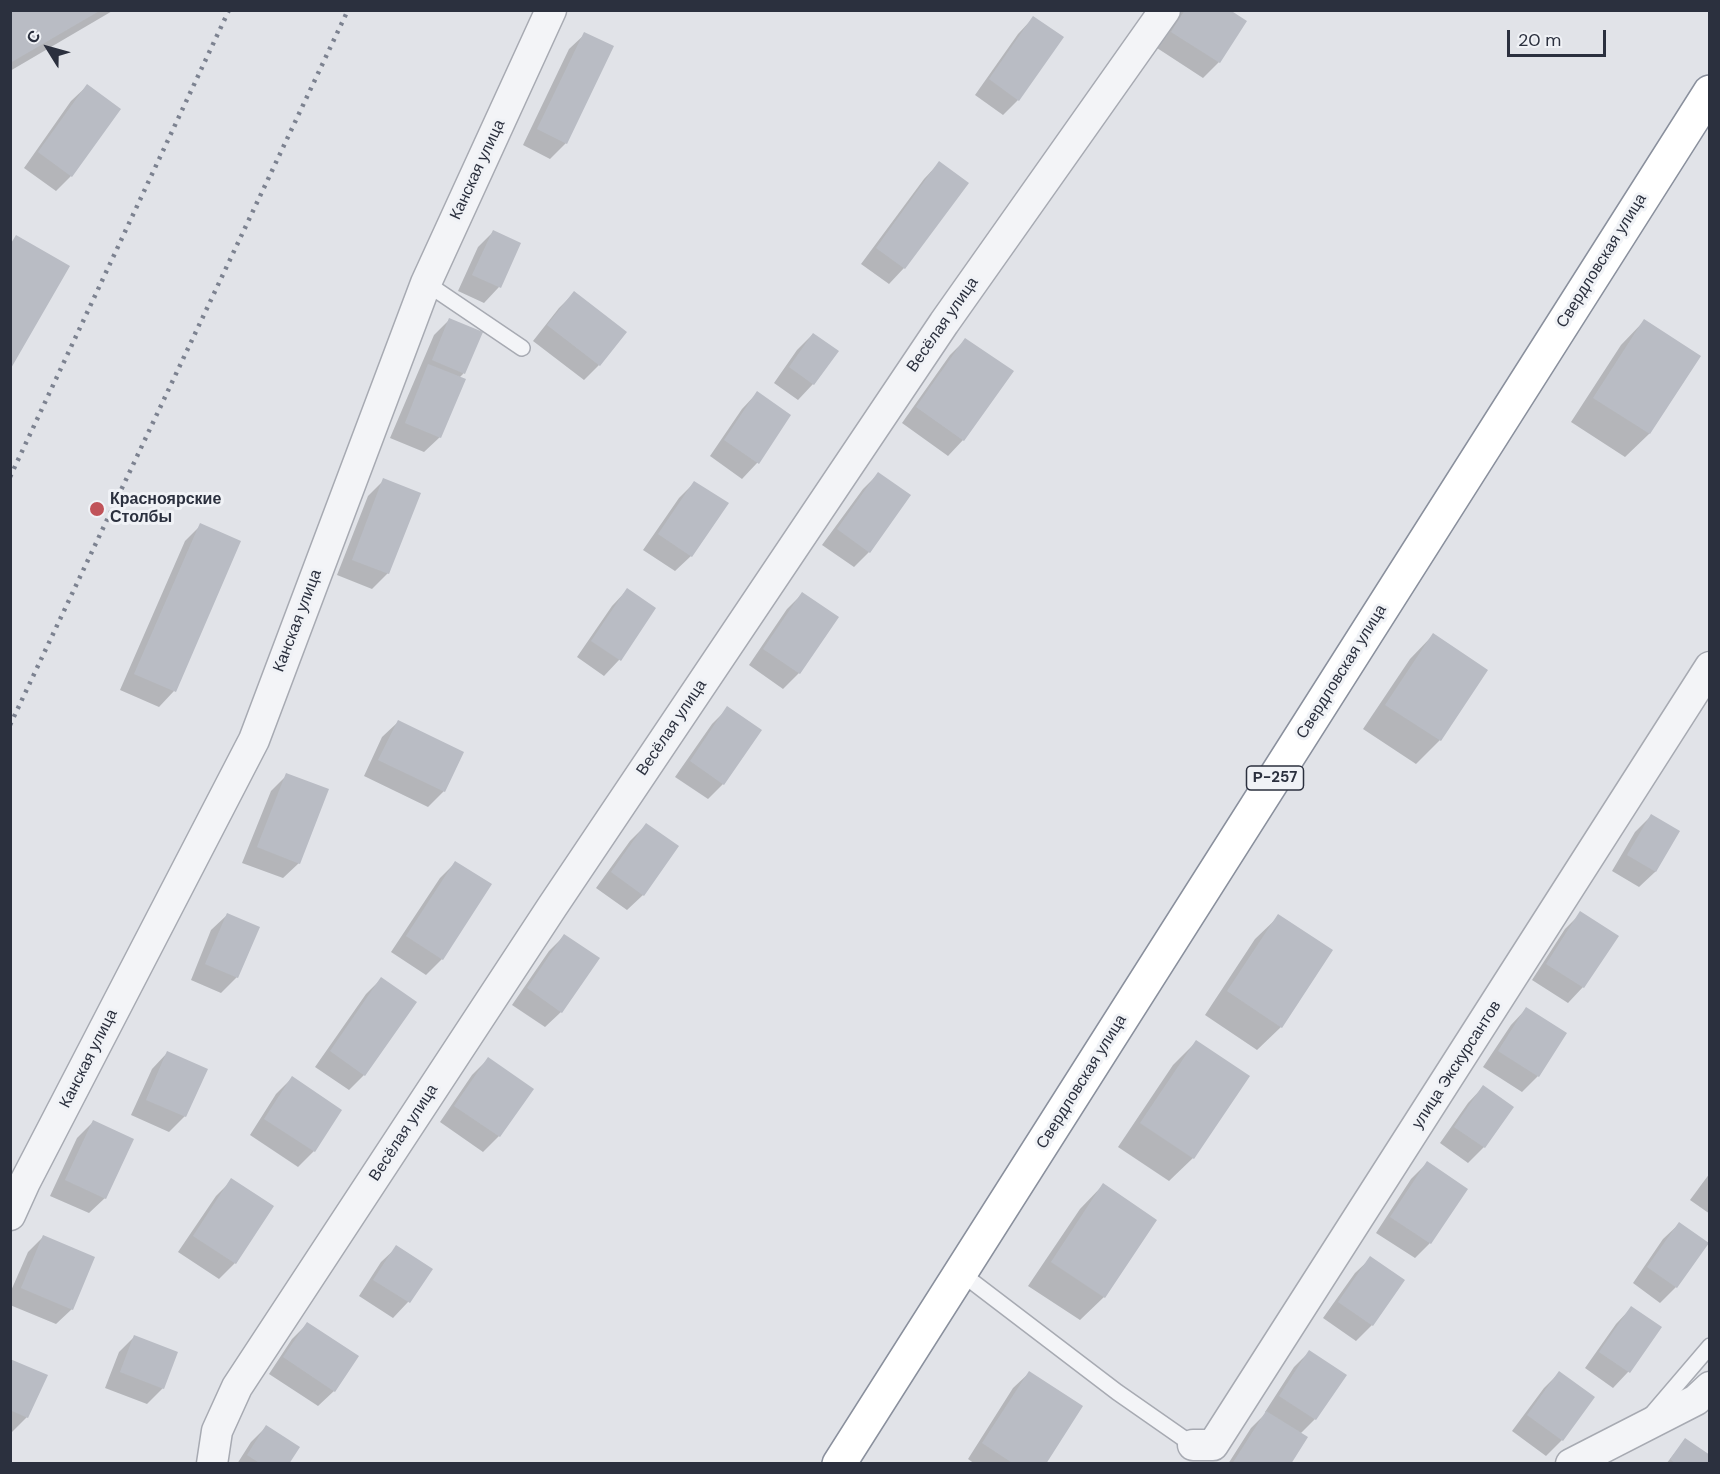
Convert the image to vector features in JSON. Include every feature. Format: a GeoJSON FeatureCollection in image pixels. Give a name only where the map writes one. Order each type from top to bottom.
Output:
{"type":"FeatureCollection","features":[{"type":"Feature","properties":{"kind":"highway","name":"Свердловская улица"},"geometry":{"type":"LineString","coordinates":[[839,1464],[1710,92]]}},
{"type":"Feature","properties":{"kind":"street","name":"Канская улица"},"geometry":{"type":"LineString","coordinates":[[10,1215],[254,740],[426,283],[551,10]]}},
{"type":"Feature","properties":{"kind":"street","name":"Весёлая улица"},"geometry":{"type":"LineString","coordinates":[[212,1464],[217,1431],[237,1387],[565,887],[937,333],[1165,10]]}},
{"type":"Feature","properties":{"kind":"street","name":"улица Экскурсантов"},"geometry":{"type":"LineString","coordinates":[[1193,1445],[1213,1445],[1710,667]]}},
{"type":"Feature","properties":{"kind":"street"},"geometry":{"type":"LineString","coordinates":[[1571,1464],[1696,1400],[1710,1387]]}},
{"type":"Feature","properties":{"kind":"lane"},"geometry":{"type":"LineString","coordinates":[[426,283],[522,348]]}},
{"type":"Feature","properties":{"kind":"lane"},"geometry":{"type":"LineString","coordinates":[[961,1273],[1117,1392],[1193,1445]]}},
{"type":"Feature","properties":{"kind":"lane"},"geometry":{"type":"LineString","coordinates":[[1640,1429],[1710,1346]]}},
{"type":"Feature","properties":{"kind":"building"},"geometry":{"type":"Polygon","coordinates":[[[10,10],[101,10],[10,63],[10,10]]]}},
{"type":"Feature","properties":{"kind":"building"},"geometry":{"type":"Polygon","coordinates":[[[1185,10],[1230,10],[1247,21],[1220,63],[1171,32],[1185,10]]]}},
{"type":"Feature","properties":{"kind":"building"},"geometry":{"type":"Polygon","coordinates":[[[1033,16],[1064,37],[1019,101],[989,79],[1033,16]]]}},
{"type":"Feature","properties":{"kind":"building"},"geometry":{"type":"Polygon","coordinates":[[[584,32],[614,46],[567,144],[537,129],[584,32]]]}},
{"type":"Feature","properties":{"kind":"building"},"geometry":{"type":"Polygon","coordinates":[[[87,84],[121,109],[72,177],[38,152],[87,84]]]}},
{"type":"Feature","properties":{"kind":"building"},"geometry":{"type":"Polygon","coordinates":[[[939,161],[969,183],[905,269],[876,248],[939,161]]]}},
{"type":"Feature","properties":{"kind":"building"},"geometry":{"type":"Polygon","coordinates":[[[493,230],[521,243],[501,288],[472,275],[493,230]]]}},
{"type":"Feature","properties":{"kind":"building"},"geometry":{"type":"Polygon","coordinates":[[[16,235],[70,266],[10,370],[10,245],[16,235]]]}},
{"type":"Feature","properties":{"kind":"building"},"geometry":{"type":"Polygon","coordinates":[[[574,291],[627,332],[600,366],[547,325],[574,291]]]}},
{"type":"Feature","properties":{"kind":"building"},"geometry":{"type":"Polygon","coordinates":[[[449,318],[483,332],[465,374],[432,360],[449,318]]]}},
{"type":"Feature","properties":{"kind":"building"},"geometry":{"type":"Polygon","coordinates":[[[1644,319],[1701,356],[1650,434],[1593,398],[1644,319]]]}},
{"type":"Feature","properties":{"kind":"building"},"geometry":{"type":"Polygon","coordinates":[[[813,333],[839,351],[814,385],[789,367],[813,333]]]}},
{"type":"Feature","properties":{"kind":"building"},"geometry":{"type":"Polygon","coordinates":[[[965,338],[1014,371],[964,441],[916,407],[965,338]]]}},
{"type":"Feature","properties":{"kind":"building"},"geometry":{"type":"Polygon","coordinates":[[[428,364],[466,379],[441,438],[405,423],[428,364]]]}},
{"type":"Feature","properties":{"kind":"building"},"geometry":{"type":"Polygon","coordinates":[[[757,391],[791,415],[759,464],[724,440],[757,391]]]}},
{"type":"Feature","properties":{"kind":"building"},"geometry":{"type":"Polygon","coordinates":[[[878,472],[911,495],[870,553],[837,529],[878,472]]]}},
{"type":"Feature","properties":{"kind":"building"},"geometry":{"type":"Polygon","coordinates":[[[383,478],[421,493],[389,574],[352,560],[383,478]]]}},
{"type":"Feature","properties":{"kind":"building"},"geometry":{"type":"Polygon","coordinates":[[[694,481],[729,503],[692,557],[658,534],[694,481]]]}},
{"type":"Feature","properties":{"kind":"building"},"geometry":{"type":"Polygon","coordinates":[[[200,523],[241,541],[176,692],[134,674],[200,523]]]}},
{"type":"Feature","properties":{"kind":"building"},"geometry":{"type":"Polygon","coordinates":[[[627,588],[656,608],[621,661],[591,641],[627,588]]]}},
{"type":"Feature","properties":{"kind":"building"},"geometry":{"type":"Polygon","coordinates":[[[802,592],[839,617],[800,674],[763,649],[802,592]]]}},
{"type":"Feature","properties":{"kind":"building"},"geometry":{"type":"Polygon","coordinates":[[[1433,633],[1488,670],[1441,741],[1385,705],[1433,633]]]}},
{"type":"Feature","properties":{"kind":"building"},"geometry":{"type":"Polygon","coordinates":[[[727,706],[762,730],[724,785],[690,761],[727,706]]]}},
{"type":"Feature","properties":{"kind":"building"},"geometry":{"type":"Polygon","coordinates":[[[398,720],[464,752],[445,792],[378,760],[398,720]]]}},
{"type":"Feature","properties":{"kind":"building"},"geometry":{"type":"Polygon","coordinates":[[[286,773],[329,789],[300,864],[257,847],[286,773]]]}},
{"type":"Feature","properties":{"kind":"building"},"geometry":{"type":"Polygon","coordinates":[[[1651,814],[1680,831],[1656,872],[1627,855],[1651,814]]]}},
{"type":"Feature","properties":{"kind":"building"},"geometry":{"type":"Polygon","coordinates":[[[646,823],[679,846],[644,896],[611,872],[646,823]]]}},
{"type":"Feature","properties":{"kind":"building"},"geometry":{"type":"Polygon","coordinates":[[[455,861],[492,884],[443,960],[406,936],[455,861]]]}},
{"type":"Feature","properties":{"kind":"building"},"geometry":{"type":"Polygon","coordinates":[[[1580,911],[1619,936],[1584,988],[1546,964],[1580,911]]]}},
{"type":"Feature","properties":{"kind":"building"},"geometry":{"type":"Polygon","coordinates":[[[227,913],[260,927],[238,978],[205,964],[227,913]]]}},
{"type":"Feature","properties":{"kind":"building"},"geometry":{"type":"Polygon","coordinates":[[[1278,914],[1333,950],[1282,1028],[1227,991],[1278,914]]]}},
{"type":"Feature","properties":{"kind":"building"},"geometry":{"type":"Polygon","coordinates":[[[564,934],[600,958],[562,1013],[527,988],[564,934]]]}},
{"type":"Feature","properties":{"kind":"building"},"geometry":{"type":"Polygon","coordinates":[[[381,977],[417,1002],[365,1076],[330,1051],[381,977]]]}},
{"type":"Feature","properties":{"kind":"building"},"geometry":{"type":"Polygon","coordinates":[[[1526,1007],[1567,1033],[1539,1077],[1498,1051],[1526,1007]]]}},
{"type":"Feature","properties":{"kind":"building"},"geometry":{"type":"Polygon","coordinates":[[[1196,1040],[1250,1076],[1194,1159],[1140,1123],[1196,1040]]]}},
{"type":"Feature","properties":{"kind":"building"},"geometry":{"type":"Polygon","coordinates":[[[167,1051],[208,1069],[186,1117],[146,1100],[167,1051]]]}},
{"type":"Feature","properties":{"kind":"building"},"geometry":{"type":"Polygon","coordinates":[[[488,1057],[534,1089],[500,1137],[454,1106],[488,1057]]]}},
{"type":"Feature","properties":{"kind":"building"},"geometry":{"type":"Polygon","coordinates":[[[292,1076],[342,1110],[315,1152],[264,1119],[292,1076]]]}},
{"type":"Feature","properties":{"kind":"building"},"geometry":{"type":"Polygon","coordinates":[[[1483,1085],[1514,1107],[1485,1148],[1454,1127],[1483,1085]]]}},
{"type":"Feature","properties":{"kind":"building"},"geometry":{"type":"Polygon","coordinates":[[[93,1120],[134,1139],[106,1199],[65,1180],[93,1120]]]}},
{"type":"Feature","properties":{"kind":"building"},"geometry":{"type":"Polygon","coordinates":[[[1427,1161],[1468,1189],[1431,1244],[1390,1217],[1427,1161]]]}},
{"type":"Feature","properties":{"kind":"building"},"geometry":{"type":"Polygon","coordinates":[[[231,1178],[274,1206],[236,1264],[193,1236],[231,1178]]]}},
{"type":"Feature","properties":{"kind":"building"},"geometry":{"type":"Polygon","coordinates":[[[1103,1183],[1157,1220],[1105,1298],[1051,1262],[1103,1183]]]}},
{"type":"Feature","properties":{"kind":"building"},"geometry":{"type":"Polygon","coordinates":[[[1679,1222],[1709,1243],[1677,1288],[1647,1267],[1679,1222]]]}},
{"type":"Feature","properties":{"kind":"building"},"geometry":{"type":"Polygon","coordinates":[[[43,1235],[95,1257],[73,1310],[21,1288],[43,1235]]]}},
{"type":"Feature","properties":{"kind":"building"},"geometry":{"type":"Polygon","coordinates":[[[396,1245],[433,1269],[410,1303],[373,1280],[396,1245]]]}},
{"type":"Feature","properties":{"kind":"building"},"geometry":{"type":"Polygon","coordinates":[[[1370,1256],[1405,1280],[1373,1326],[1338,1302],[1370,1256]]]}},
{"type":"Feature","properties":{"kind":"building"},"geometry":{"type":"Polygon","coordinates":[[[1631,1306],[1662,1327],[1630,1373],[1599,1352],[1631,1306]]]}},
{"type":"Feature","properties":{"kind":"building"},"geometry":{"type":"Polygon","coordinates":[[[307,1322],[359,1356],[335,1392],[283,1357],[307,1322]]]}},
{"type":"Feature","properties":{"kind":"building"},"geometry":{"type":"Polygon","coordinates":[[[134,1335],[178,1352],[164,1389],[120,1372],[134,1335]]]}},
{"type":"Feature","properties":{"kind":"building"},"geometry":{"type":"Polygon","coordinates":[[[1309,1350],[1347,1375],[1316,1420],[1279,1396],[1309,1350]]]}},
{"type":"Feature","properties":{"kind":"building"},"geometry":{"type":"Polygon","coordinates":[[[10,1359],[48,1375],[28,1418],[10,1410],[10,1359]]]}},
{"type":"Feature","properties":{"kind":"building"},"geometry":{"type":"Polygon","coordinates":[[[1029,1371],[1083,1406],[1046,1464],[1014,1464],[982,1443],[1029,1371]]]}},
{"type":"Feature","properties":{"kind":"building"},"geometry":{"type":"Polygon","coordinates":[[[1559,1371],[1595,1397],[1563,1441],[1527,1415],[1559,1371]]]}},
{"type":"Feature","properties":{"kind":"building"},"geometry":{"type":"Polygon","coordinates":[[[1266,1411],[1308,1437],[1291,1464],[1232,1464],[1266,1411]]]}},
{"type":"Feature","properties":{"kind":"building"},"geometry":{"type":"Polygon","coordinates":[[[266,1425],[300,1447],[289,1464],[261,1464],[247,1455],[266,1425]]]}},
{"type":"Feature","properties":{"kind":"building"},"geometry":{"type":"Polygon","coordinates":[[[1685,1438],[1710,1455],[1710,1464],[1676,1464],[1670,1459],[1685,1438]]]}},
{"type":"Feature","properties":{"kind":"railway"},"geometry":{"type":"LineString","coordinates":[[10,477],[229,10]]}},
{"type":"Feature","properties":{"kind":"railway"},"geometry":{"type":"LineString","coordinates":[[10,725],[348,10]]}},
{"type":"Feature","properties":{"kind":"place","name":"Красноярские Столбы"},"geometry":{"type":"Point","coordinates":[97,509]}}]}
